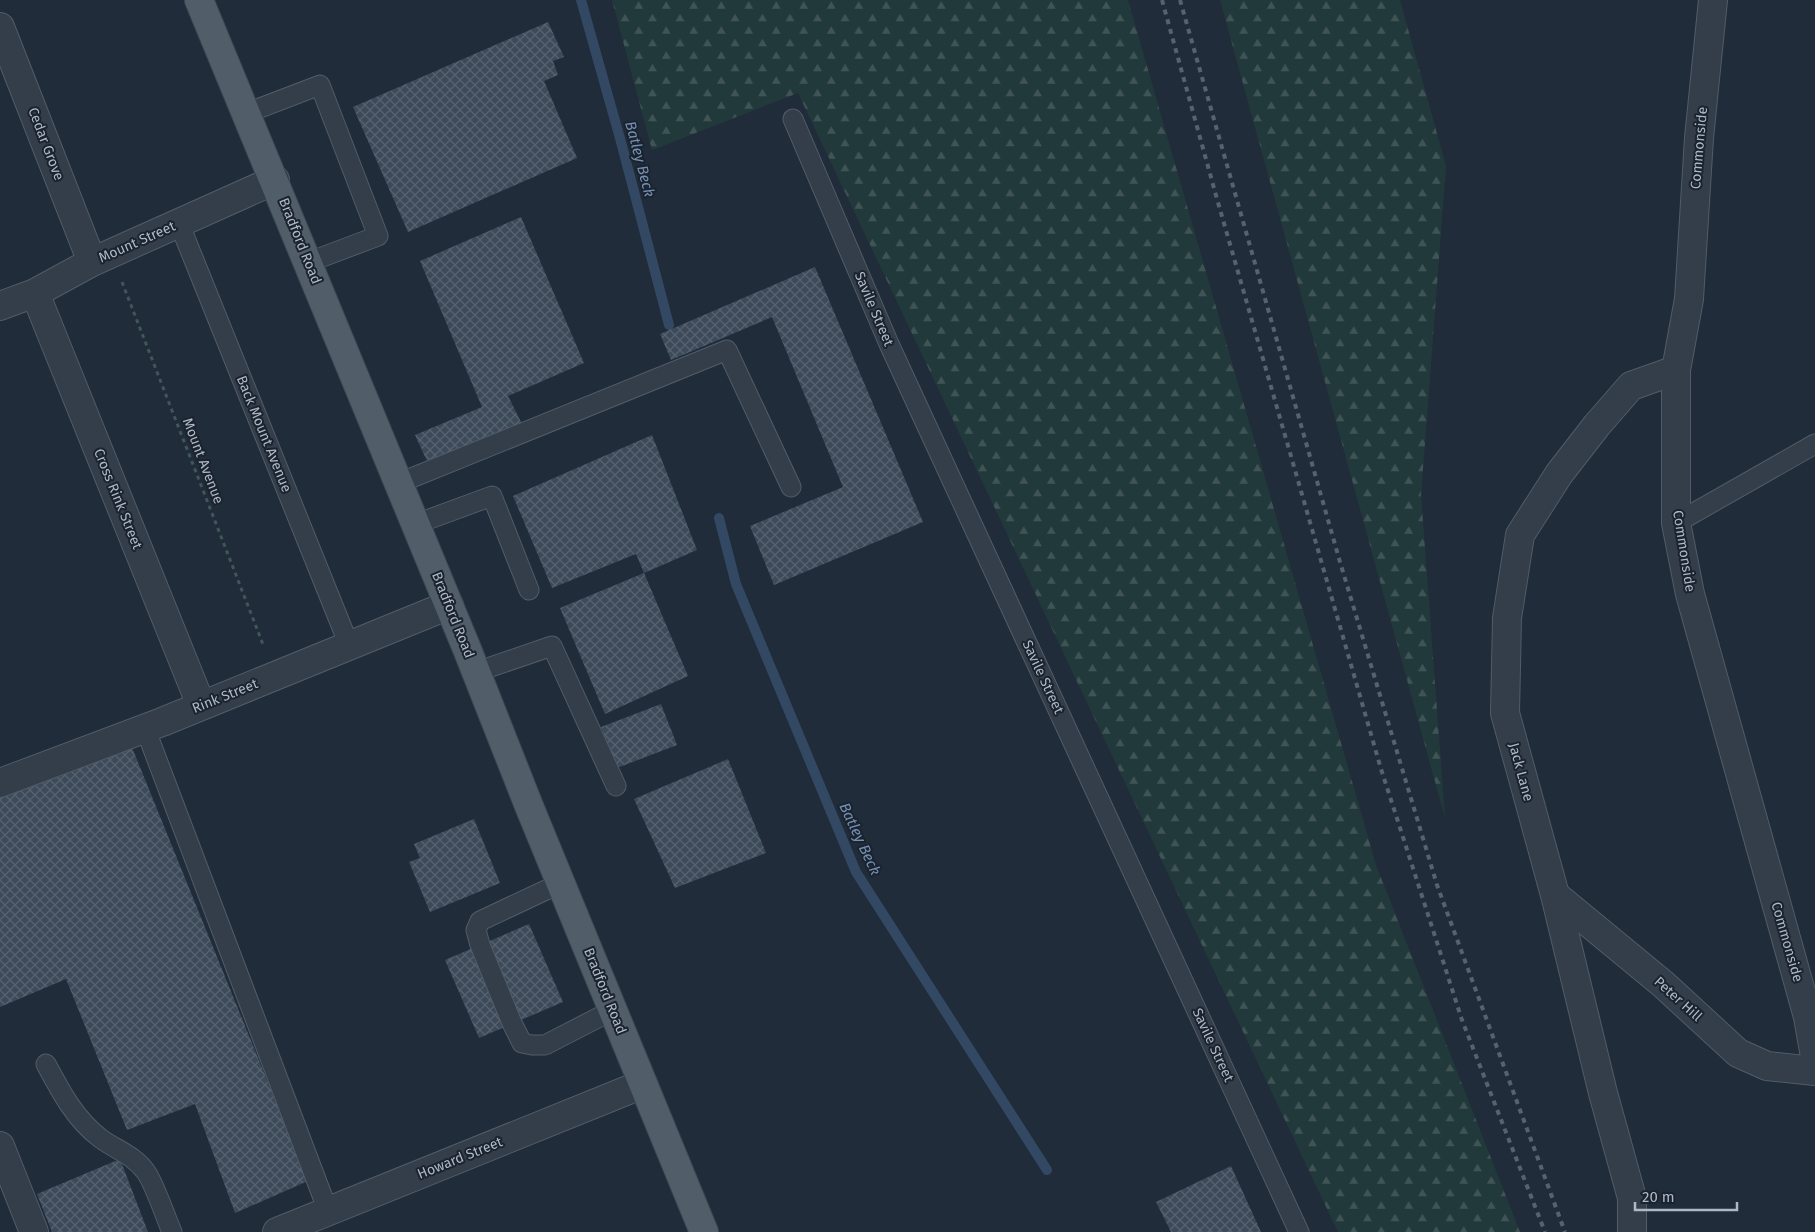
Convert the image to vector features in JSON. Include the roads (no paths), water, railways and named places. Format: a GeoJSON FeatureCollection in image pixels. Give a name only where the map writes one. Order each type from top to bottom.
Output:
{"type":"FeatureCollection","features":[{"type":"Feature","properties":{"kind":"main road","name":"Bradford Road"},"geometry":{"type":"LineString","coordinates":[[200,0],[309,262],[704,1232]]}},
{"type":"Feature","properties":{"kind":"street","name":"Commonside"},"geometry":{"type":"LineString","coordinates":[[1713,0],[1700,138],[1689,299],[1676,370],[1676,523],[1690,594],[1811,1015],[1815,1057]]}},
{"type":"Feature","properties":{"kind":"street","name":"Cedar Grove"},"geometry":{"type":"LineString","coordinates":[[0,27],[101,258]]}},
{"type":"Feature","properties":{"kind":"street","name":"Mount Street"},"geometry":{"type":"LineString","coordinates":[[0,306],[35,293],[101,258],[275,180]]}},
{"type":"Feature","properties":{"kind":"street","name":"Cross Rink Street"},"geometry":{"type":"LineString","coordinates":[[35,293],[202,705]]}},
{"type":"Feature","properties":{"kind":"street","name":"Jack Lane"},"geometry":{"type":"LineString","coordinates":[[1632,1232],[1632,1198],[1603,1093],[1556,895],[1505,714],[1507,618],[1520,535],[1559,474],[1597,425],[1631,386],[1676,370]]}},
{"type":"Feature","properties":{"kind":"street","name":"Rink Street"},"geometry":{"type":"LineString","coordinates":[[0,783],[145,728],[449,605]]}},
{"type":"Feature","properties":{"kind":"street","name":"Peter Hill"},"geometry":{"type":"LineString","coordinates":[[1556,895],[1662,984],[1738,1053],[1766,1066],[1815,1071]]}},
{"type":"Feature","properties":{"kind":"street","name":"Howard Street"},"geometry":{"type":"LineString","coordinates":[[277,1232],[332,1222],[644,1084]]}},
{"type":"Feature","properties":{"kind":"street"},"geometry":{"type":"LineString","coordinates":[[0,1146],[34,1232]]}},
{"type":"Feature","properties":{"kind":"lane"},"geometry":{"type":"LineString","coordinates":[[247,113],[320,85],[378,236],[309,262]]}},
{"type":"Feature","properties":{"kind":"lane","name":"Savile Street"},"geometry":{"type":"LineString","coordinates":[[792,119],[889,344],[1299,1232]]}},
{"type":"Feature","properties":{"kind":"lane","name":"Back Mount Avenue"},"geometry":{"type":"LineString","coordinates":[[179,223],[349,645]]}},
{"type":"Feature","properties":{"kind":"lane"},"geometry":{"type":"LineString","coordinates":[[399,483],[727,350],[791,487]]}},
{"type":"Feature","properties":{"kind":"lane"},"geometry":{"type":"LineString","coordinates":[[1676,523],[1815,444]]}},
{"type":"Feature","properties":{"kind":"lane"},"geometry":{"type":"LineString","coordinates":[[416,524],[492,496],[529,590]]}},
{"type":"Feature","properties":{"kind":"lane"},"geometry":{"type":"LineString","coordinates":[[476,672],[552,646],[616,786]]}},
{"type":"Feature","properties":{"kind":"lane"},"geometry":{"type":"LineString","coordinates":[[145,728],[332,1222]]}},
{"type":"Feature","properties":{"kind":"lane"},"geometry":{"type":"LineString","coordinates":[[561,883],[480,921],[476,930],[490,971],[522,1043],[544,1045],[613,1010]]}},
{"type":"Feature","properties":{"kind":"lane"},"geometry":{"type":"LineString","coordinates":[[46,1064],[68,1105],[82,1122],[100,1138],[137,1161],[148,1174],[172,1232]]}},
{"type":"Feature","properties":{"kind":"waterway","name":"Batley Beck"},"geometry":{"type":"LineString","coordinates":[[581,0],[669,325]]}},
{"type":"Feature","properties":{"kind":"waterway","name":"Batley Beck"},"geometry":{"type":"LineString","coordinates":[[719,518],[736,584],[856,872],[1047,1170]]}},
{"type":"Feature","properties":{"kind":"railway"},"geometry":{"type":"LineString","coordinates":[[1162,0],[1217,199],[1381,769],[1462,1020],[1545,1232]]}},
{"type":"Feature","properties":{"kind":"railway"},"geometry":{"type":"LineString","coordinates":[[1180,0],[1340,562],[1437,885],[1565,1232]]}}]}
